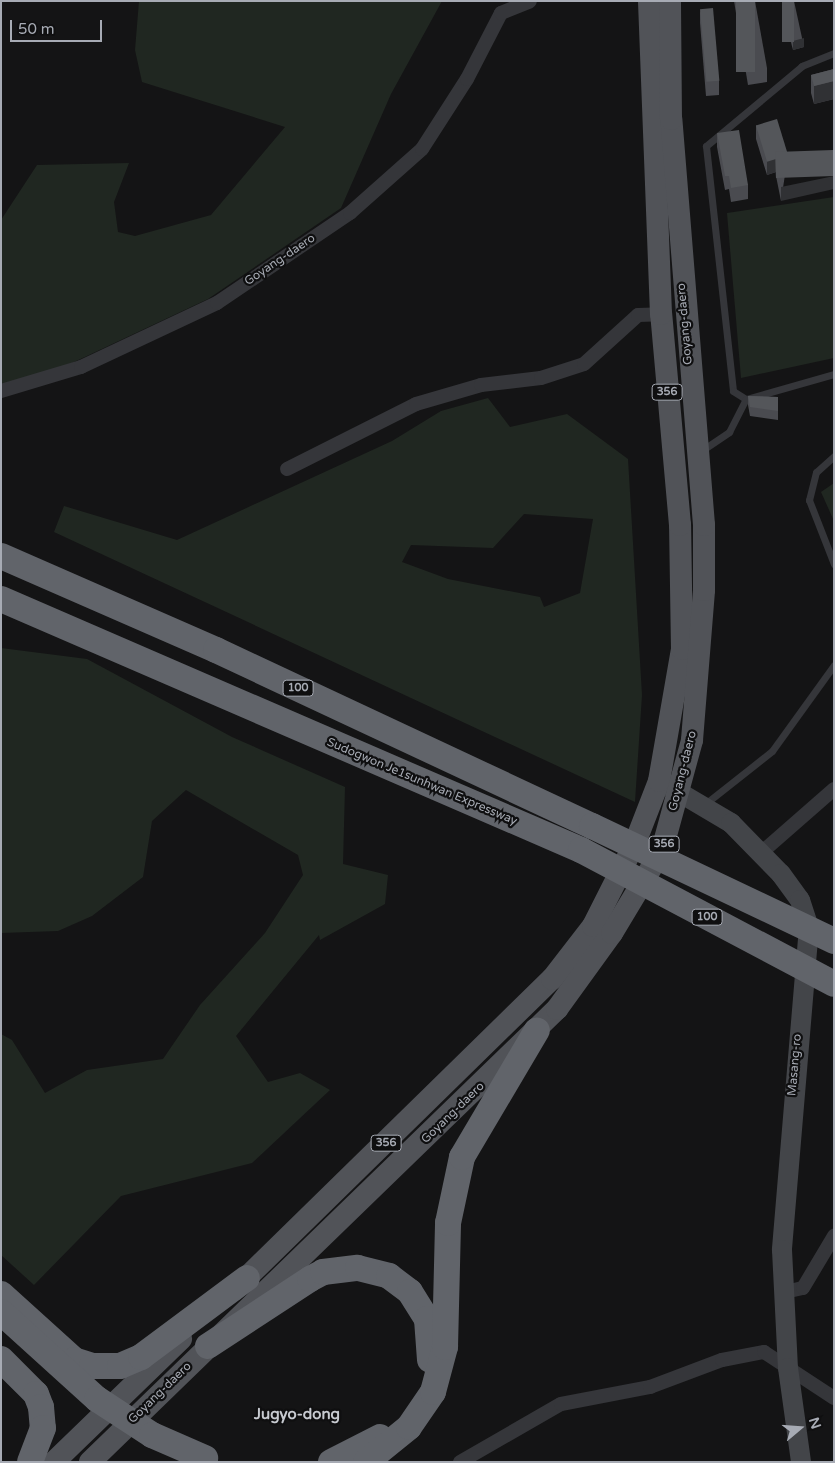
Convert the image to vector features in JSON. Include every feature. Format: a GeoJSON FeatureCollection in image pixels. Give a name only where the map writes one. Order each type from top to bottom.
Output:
{"type":"FeatureCollection","features":[{"type":"Feature","properties":{"kind":"highway","name":"100"},"geometry":{"type":"LineString","coordinates":[[1,556],[216,650],[834,942]]}},
{"type":"Feature","properties":{"kind":"highway","name":"Sudogwon Je1sunhwan Expressway"},"geometry":{"type":"LineString","coordinates":[[1,599],[582,850],[834,984]]}},
{"type":"Feature","properties":{"kind":"highway"},"geometry":{"type":"LineString","coordinates":[[1,614],[103,642]]}},
{"type":"Feature","properties":{"kind":"highway"},"geometry":{"type":"LineString","coordinates":[[366,1462],[409,1428],[433,1392],[445,1347],[448,1223],[462,1157],[537,1030]]}},
{"type":"Feature","properties":{"kind":"highway"},"geometry":{"type":"LineString","coordinates":[[208,1346],[323,1272],[344,1268],[375,1271],[410,1292],[427,1319],[430,1334],[431,1354],[418,1394],[379,1438],[331,1462]]}},
{"type":"Feature","properties":{"kind":"highway"},"geometry":{"type":"LineString","coordinates":[[1,1294],[74,1360],[92,1366],[120,1366],[141,1357],[247,1278]]}},
{"type":"Feature","properties":{"kind":"highway"},"geometry":{"type":"LineString","coordinates":[[1,1312],[97,1399],[152,1435],[211,1460]]}},
{"type":"Feature","properties":{"kind":"highway"},"geometry":{"type":"LineString","coordinates":[[1,1331],[76,1397],[145,1445],[178,1462]]}},
{"type":"Feature","properties":{"kind":"highway"},"geometry":{"type":"LineString","coordinates":[[1,1359],[36,1394],[41,1407],[44,1428],[30,1462]]}},
{"type":"Feature","properties":{"kind":"main road","name":"Goyang-daero"},"geometry":{"type":"LineString","coordinates":[[90,1462],[537,1030],[575,987],[641,889],[662,850],[682,649],[680,525],[661,314],[650,1]]}},
{"type":"Feature","properties":{"kind":"main road","name":"Goyang-daero"},"geometry":{"type":"LineString","coordinates":[[54,1462],[247,1278],[552,979],[593,926],[635,843],[669,786],[692,740],[702,650],[704,525],[696,457],[671,119],[670,1]]}},
{"type":"Feature","properties":{"kind":"street","name":"Goyang-daero"},"geometry":{"type":"LineString","coordinates":[[1,392],[81,367],[217,303],[350,213],[422,148],[467,79],[501,12],[530,1]]}},
{"type":"Feature","properties":{"kind":"street","name":"Goyang-daero"},"geometry":{"type":"LineString","coordinates":[[288,469],[416,404],[482,385],[541,378],[584,364],[638,315],[661,314]]}},
{"type":"Feature","properties":{"kind":"street","name":"Masang-ro"},"geometry":{"type":"LineString","coordinates":[[669,786],[705,805],[761,854],[800,900],[809,928],[794,1073],[782,1250],[788,1368],[801,1462]]}},
{"type":"Feature","properties":{"kind":"street"},"geometry":{"type":"LineString","coordinates":[[761,854],[834,790]]}},
{"type":"Feature","properties":{"kind":"street"},"geometry":{"type":"LineString","coordinates":[[784,1292],[803,1288],[834,1236]]}},
{"type":"Feature","properties":{"kind":"street"},"geometry":{"type":"LineString","coordinates":[[460,1462],[561,1404],[650,1387],[722,1360],[764,1352],[834,1398]]}},
{"type":"Feature","properties":{"kind":"lane"},"geometry":{"type":"LineString","coordinates":[[746,399],[733,391],[706,146],[802,66],[834,52]]}},
{"type":"Feature","properties":{"kind":"lane"},"geometry":{"type":"LineString","coordinates":[[696,457],[729,432],[746,399],[834,374]]}},
{"type":"Feature","properties":{"kind":"lane"},"geometry":{"type":"LineString","coordinates":[[834,456],[816,472],[809,500],[834,564]]}},
{"type":"Feature","properties":{"kind":"lane"},"geometry":{"type":"LineString","coordinates":[[705,805],[772,751],[834,665]]}},
{"type":"Feature","properties":{"kind":"shaded area"},"geometry":{"type":"Polygon","coordinates":[[[139,1],[442,1],[391,94],[341,208],[208,299],[38,379],[1,384],[1,220],[37,165],[129,163],[114,202],[118,232],[135,236],[211,215],[285,127],[142,82],[135,50],[139,1]]]}},
{"type":"Feature","properties":{"kind":"shaded area"},"geometry":{"type":"Polygon","coordinates":[[[834,197],[834,358],[741,378],[727,213],[834,197]]]}},
{"type":"Feature","properties":{"kind":"shaded area"},"geometry":{"type":"Polygon","coordinates":[[[488,398],[510,427],[567,414],[628,459],[642,695],[635,802],[54,532],[64,506],[177,540],[392,441],[441,411],[488,398]],[[524,514],[493,548],[411,545],[402,562],[448,579],[540,597],[544,607],[580,593],[593,519],[524,514]]]}},
{"type":"Feature","properties":{"kind":"shaded area"},"geometry":{"type":"Polygon","coordinates":[[[834,483],[834,521],[821,492],[834,483]]]}},
{"type":"Feature","properties":{"kind":"shaded area"},"geometry":{"type":"Polygon","coordinates":[[[1,648],[87,659],[232,737],[345,787],[343,864],[388,875],[385,904],[320,940],[319,935],[236,1036],[268,1082],[300,1073],[330,1090],[252,1163],[121,1196],[34,1285],[1,1255],[1,1034],[12,1040],[45,1093],[87,1070],[163,1059],[200,1005],[265,933],[303,875],[298,855],[186,790],[152,821],[143,877],[92,916],[58,931],[1,933],[1,648]]]}},
{"type":"Feature","properties":{"kind":"building"},"geometry":{"type":"Polygon","coordinates":[[[736,1],[755,1],[755,72],[736,72],[736,1]]]}},
{"type":"Feature","properties":{"kind":"building"},"geometry":{"type":"Polygon","coordinates":[[[782,1],[794,1],[794,42],[782,42],[782,1]]]}},
{"type":"Feature","properties":{"kind":"building"},"geometry":{"type":"Polygon","coordinates":[[[713,8],[719,81],[706,82],[700,9],[713,8]]]}},
{"type":"Feature","properties":{"kind":"building"},"geometry":{"type":"Polygon","coordinates":[[[834,69],[834,81],[814,86],[811,75],[834,69]]]}},
{"type":"Feature","properties":{"kind":"building"},"geometry":{"type":"Polygon","coordinates":[[[777,119],[788,155],[767,162],[756,125],[777,119]]]}},
{"type":"Feature","properties":{"kind":"building"},"geometry":{"type":"Polygon","coordinates":[[[739,130],[748,185],[731,188],[729,176],[725,176],[717,133],[739,130]]]}},
{"type":"Feature","properties":{"kind":"building"},"geometry":{"type":"Polygon","coordinates":[[[833,150],[834,176],[776,178],[775,152],[833,150]]]}},
{"type":"Feature","properties":{"kind":"building"},"geometry":{"type":"Polygon","coordinates":[[[748,396],[778,397],[778,411],[750,407],[748,396]]]}},
{"type":"Feature","properties":{"kind":"district","name":"Jugyo-dong"},"geometry":{"type":"Point","coordinates":[297,1415]}}]}
